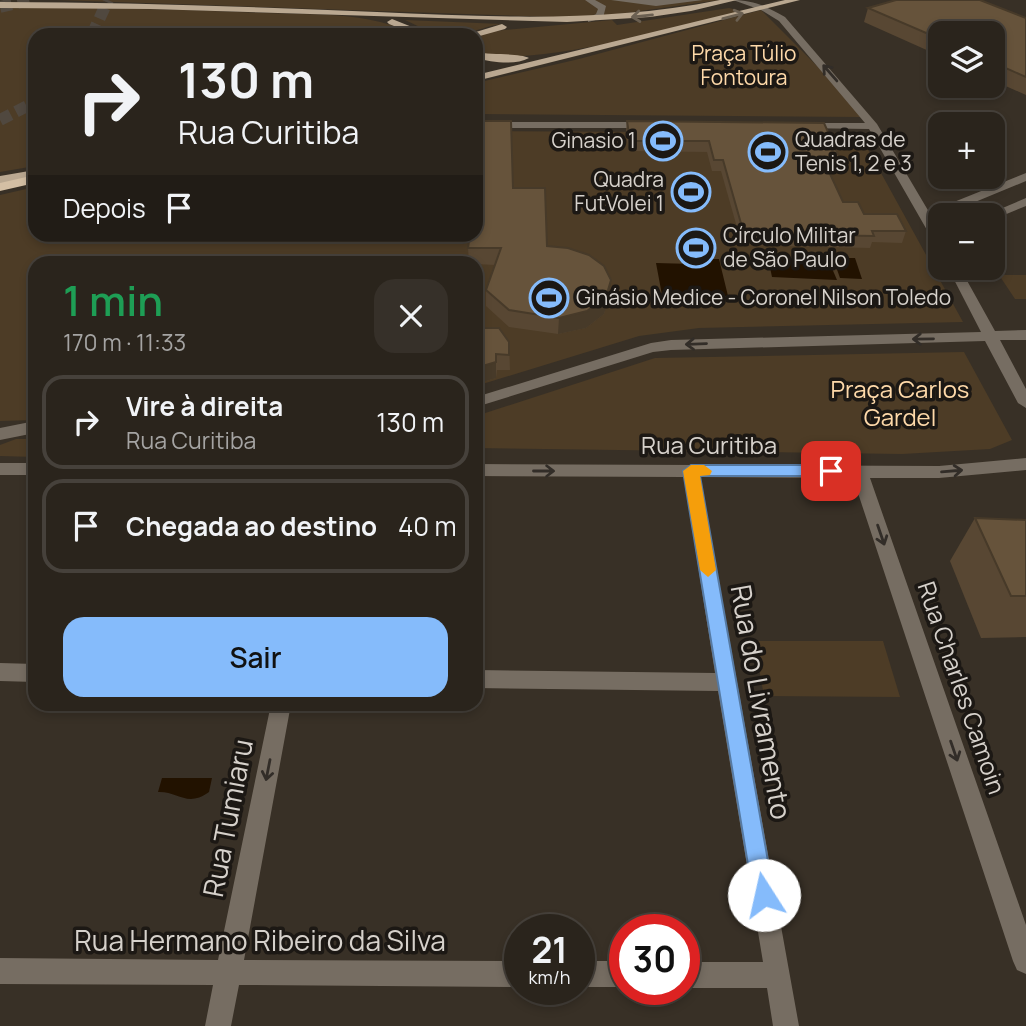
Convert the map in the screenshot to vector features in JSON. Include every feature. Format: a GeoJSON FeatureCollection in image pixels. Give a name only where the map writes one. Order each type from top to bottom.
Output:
{"type":"FeatureCollection","features":[{"type":"Feature","properties":{"kind":"highway"},"geometry":{"type":"LineString","coordinates":[[0,187],[28,179]]}},
{"type":"Feature","properties":{"kind":"main road"},"geometry":{"type":"LineString","coordinates":[[483,31],[551,22],[673,13],[735,0]]}},
{"type":"Feature","properties":{"kind":"main road"},"geometry":{"type":"LineString","coordinates":[[483,76],[796,0]]}},
{"type":"Feature","properties":{"kind":"main road"},"geometry":{"type":"LineString","coordinates":[[0,5],[94,4],[551,22]]}},
{"type":"Feature","properties":{"kind":"main road"},"geometry":{"type":"LineString","coordinates":[[347,14],[397,23],[408,28]]}},
{"type":"Feature","properties":{"kind":"main road"},"geometry":{"type":"LineString","coordinates":[[483,56],[506,59],[602,47]]}},
{"type":"Feature","properties":{"kind":"main road"},"geometry":{"type":"LineString","coordinates":[[0,180],[28,178]]}},
{"type":"Feature","properties":{"kind":"street"},"geometry":{"type":"LineString","coordinates":[[589,0],[603,9],[600,16],[591,20]]}},
{"type":"Feature","properties":{"kind":"street"},"geometry":{"type":"LineString","coordinates":[[615,0],[656,3],[699,0]]}},
{"type":"Feature","properties":{"kind":"street"},"geometry":{"type":"LineString","coordinates":[[735,0],[764,8],[782,19],[873,126],[928,221]]}},
{"type":"Feature","properties":{"kind":"street"},"geometry":{"type":"LineString","coordinates":[[483,125],[663,125]]}},
{"type":"Feature","properties":{"kind":"street"},"geometry":{"type":"LineString","coordinates":[[784,125],[873,126]]}},
{"type":"Feature","properties":{"kind":"street"},"geometry":{"type":"LineString","coordinates":[[926,218],[1026,177]]}},
{"type":"Feature","properties":{"kind":"street"},"geometry":{"type":"LineString","coordinates":[[1005,211],[1026,202]]}},
{"type":"Feature","properties":{"kind":"street"},"geometry":{"type":"LineString","coordinates":[[960,280],[1026,403]]}},
{"type":"Feature","properties":{"kind":"street"},"geometry":{"type":"LineString","coordinates":[[483,400],[651,348],[671,345],[1026,335]]}},
{"type":"Feature","properties":{"kind":"street"},"geometry":{"type":"LineString","coordinates":[[0,434],[28,428]]}},
{"type":"Feature","properties":{"kind":"street","name":"Rua Curitiba"},"geometry":{"type":"LineString","coordinates":[[483,470],[939,472],[1026,464]]}},
{"type":"Feature","properties":{"kind":"street"},"geometry":{"type":"LineString","coordinates":[[0,469],[28,469]]}},
{"type":"Feature","properties":{"kind":"street","name":"Rua do Livramento"},"geometry":{"type":"LineString","coordinates":[[691,471],[786,1026]]}},
{"type":"Feature","properties":{"kind":"street","name":"Rua Charles Camoin"},"geometry":{"type":"LineString","coordinates":[[859,471],[1026,961]]}},
{"type":"Feature","properties":{"kind":"street"},"geometry":{"type":"LineString","coordinates":[[0,672],[28,673]]}},
{"type":"Feature","properties":{"kind":"street"},"geometry":{"type":"LineString","coordinates":[[483,679],[727,682]]}},
{"type":"Feature","properties":{"kind":"street","name":"Rua Tumiaru"},"geometry":{"type":"LineString","coordinates":[[218,1026],[280,711]]}},
{"type":"Feature","properties":{"kind":"street","name":"Rua Hermano Ribeiro da Silva"},"geometry":{"type":"LineString","coordinates":[[0,971],[504,974]]}},
{"type":"Feature","properties":{"kind":"street"},"geometry":{"type":"LineString","coordinates":[[700,975],[777,975]]}},
{"type":"Feature","properties":{"kind":"green space"},"geometry":{"type":"Polygon","coordinates":[[[56,0],[720,0],[611,15],[555,17],[56,0]]]}},
{"type":"Feature","properties":{"kind":"green space"},"geometry":{"type":"Polygon","coordinates":[[[0,7],[341,16],[400,28],[28,28],[28,167],[0,172],[0,7]]]}},
{"type":"Feature","properties":{"kind":"green space"},"geometry":{"type":"Polygon","coordinates":[[[729,8],[741,11],[646,35],[565,51],[528,56],[498,56],[483,53],[483,32],[612,20],[617,25],[729,8]]]}},
{"type":"Feature","properties":{"kind":"green space","name":"Praça Túlio Fontoura"},"geometry":{"type":"Polygon","coordinates":[[[761,10],[831,80],[861,117],[483,114],[483,81],[579,59],[761,10]]]}},
{"type":"Feature","properties":{"kind":"green space"},"geometry":{"type":"Polygon","coordinates":[[[405,20],[502,24],[483,28],[422,28],[405,20]]]}},
{"type":"Feature","properties":{"kind":"green space","name":"Círculo Militar de São Paulo"},"geometry":{"type":"Polygon","coordinates":[[[483,131],[859,133],[928,258],[928,280],[940,280],[963,322],[699,328],[639,336],[483,384],[483,256],[28,256],[28,420],[0,421],[0,195],[28,189],[28,242],[483,242],[483,131]]]}},
{"type":"Feature","properties":{"kind":"green space"},"geometry":{"type":"Polygon","coordinates":[[[1005,275],[1026,275],[1026,299],[1015,299],[1002,280],[1005,280],[1005,275]]]}},
{"type":"Feature","properties":{"kind":"green space","name":"Praça Carlos Gardel"},"geometry":{"type":"Polygon","coordinates":[[[964,352],[1012,440],[990,449],[902,454],[483,448],[483,414],[655,358],[964,352]]]}},
{"type":"Feature","properties":{"kind":"green space"},"geometry":{"type":"Polygon","coordinates":[[[16,439],[28,439],[28,457],[0,456],[0,445],[16,439]]]}},
{"type":"Feature","properties":{"kind":"green space"},"geometry":{"type":"Polygon","coordinates":[[[754,641],[883,641],[900,697],[764,696],[754,641]]]}},
{"type":"Feature","properties":{"kind":"shaded area"},"geometry":{"type":"Polygon","coordinates":[[[768,258],[828,259],[837,280],[772,277],[768,258]]]}},
{"type":"Feature","properties":{"kind":"shaded area"},"geometry":{"type":"Polygon","coordinates":[[[833,258],[855,258],[862,279],[840,278],[833,258]]]}},
{"type":"Feature","properties":{"kind":"shaded area"},"geometry":{"type":"Polygon","coordinates":[[[692,259],[719,259],[728,296],[662,295],[656,263],[692,264],[692,259]]]}},
{"type":"Feature","properties":{"kind":"shaded area"},"geometry":{"type":"Polygon","coordinates":[[[162,778],[212,778],[209,792],[195,799],[188,799],[158,792],[162,778]]]}},
{"type":"Feature","properties":{"kind":"building"},"geometry":{"type":"Polygon","coordinates":[[[896,0],[980,0],[1026,18],[1026,77],[1005,68],[1005,21],[928,21],[928,34],[868,8],[896,0]]]}},
{"type":"Feature","properties":{"kind":"building"},"geometry":{"type":"Polygon","coordinates":[[[483,121],[511,121],[513,188],[545,188],[547,246],[568,248],[589,255],[604,266],[611,280],[606,297],[587,311],[559,318],[509,310],[486,290],[501,248],[468,248],[469,242],[483,242],[483,121]]]}},
{"type":"Feature","properties":{"kind":"building"},"geometry":{"type":"Polygon","coordinates":[[[627,121],[824,123],[841,161],[824,161],[843,202],[858,202],[864,214],[897,214],[906,231],[872,231],[874,236],[744,234],[723,160],[714,160],[709,141],[630,141],[627,121]]]}},
{"type":"Feature","properties":{"kind":"building"},"geometry":{"type":"Polygon","coordinates":[[[483,328],[499,328],[509,342],[509,355],[496,354],[496,362],[483,366],[483,328]]]}},
{"type":"Feature","properties":{"kind":"building"},"geometry":{"type":"Polygon","coordinates":[[[975,518],[1026,520],[1026,596],[1011,596],[975,518]]]}},
{"type":"Feature","properties":{"kind":"tunnel"},"geometry":{"type":"LineString","coordinates":[[0,7],[30,0]]}},
{"type":"Feature","properties":{"kind":"tunnel"},"geometry":{"type":"LineString","coordinates":[[95,28],[108,0]]}},
{"type":"Feature","properties":{"kind":"tunnel"},"geometry":{"type":"LineString","coordinates":[[0,120],[28,106]]}},
{"type":"Feature","properties":{"kind":"slow traffic"},"geometry":{"type":"LineString","coordinates":[[704,471],[691,471],[708,570]]}},
{"type":"Feature","properties":{"kind":"place","name":"Ginasio 1"},"geometry":{"type":"Point","coordinates":[663,141]}},
{"type":"Feature","properties":{"kind":"place","name":"Quadras de Tenis 1, 2 e 3"},"geometry":{"type":"Point","coordinates":[768,152]}},
{"type":"Feature","properties":{"kind":"place","name":"Quadra FutVolei 1"},"geometry":{"type":"Point","coordinates":[691,192]}},
{"type":"Feature","properties":{"kind":"place","name":"Círculo Militar de São Paulo"},"geometry":{"type":"Point","coordinates":[696,248]}},
{"type":"Feature","properties":{"kind":"place","name":"Ginásio Medice - Coronel Nilson Toledo"},"geometry":{"type":"Point","coordinates":[549,298]}},
{"type":"Feature","properties":{"kind":"route"},"geometry":{"type":"LineString","coordinates":[[764,895],[691,471],[831,471]]}}]}
